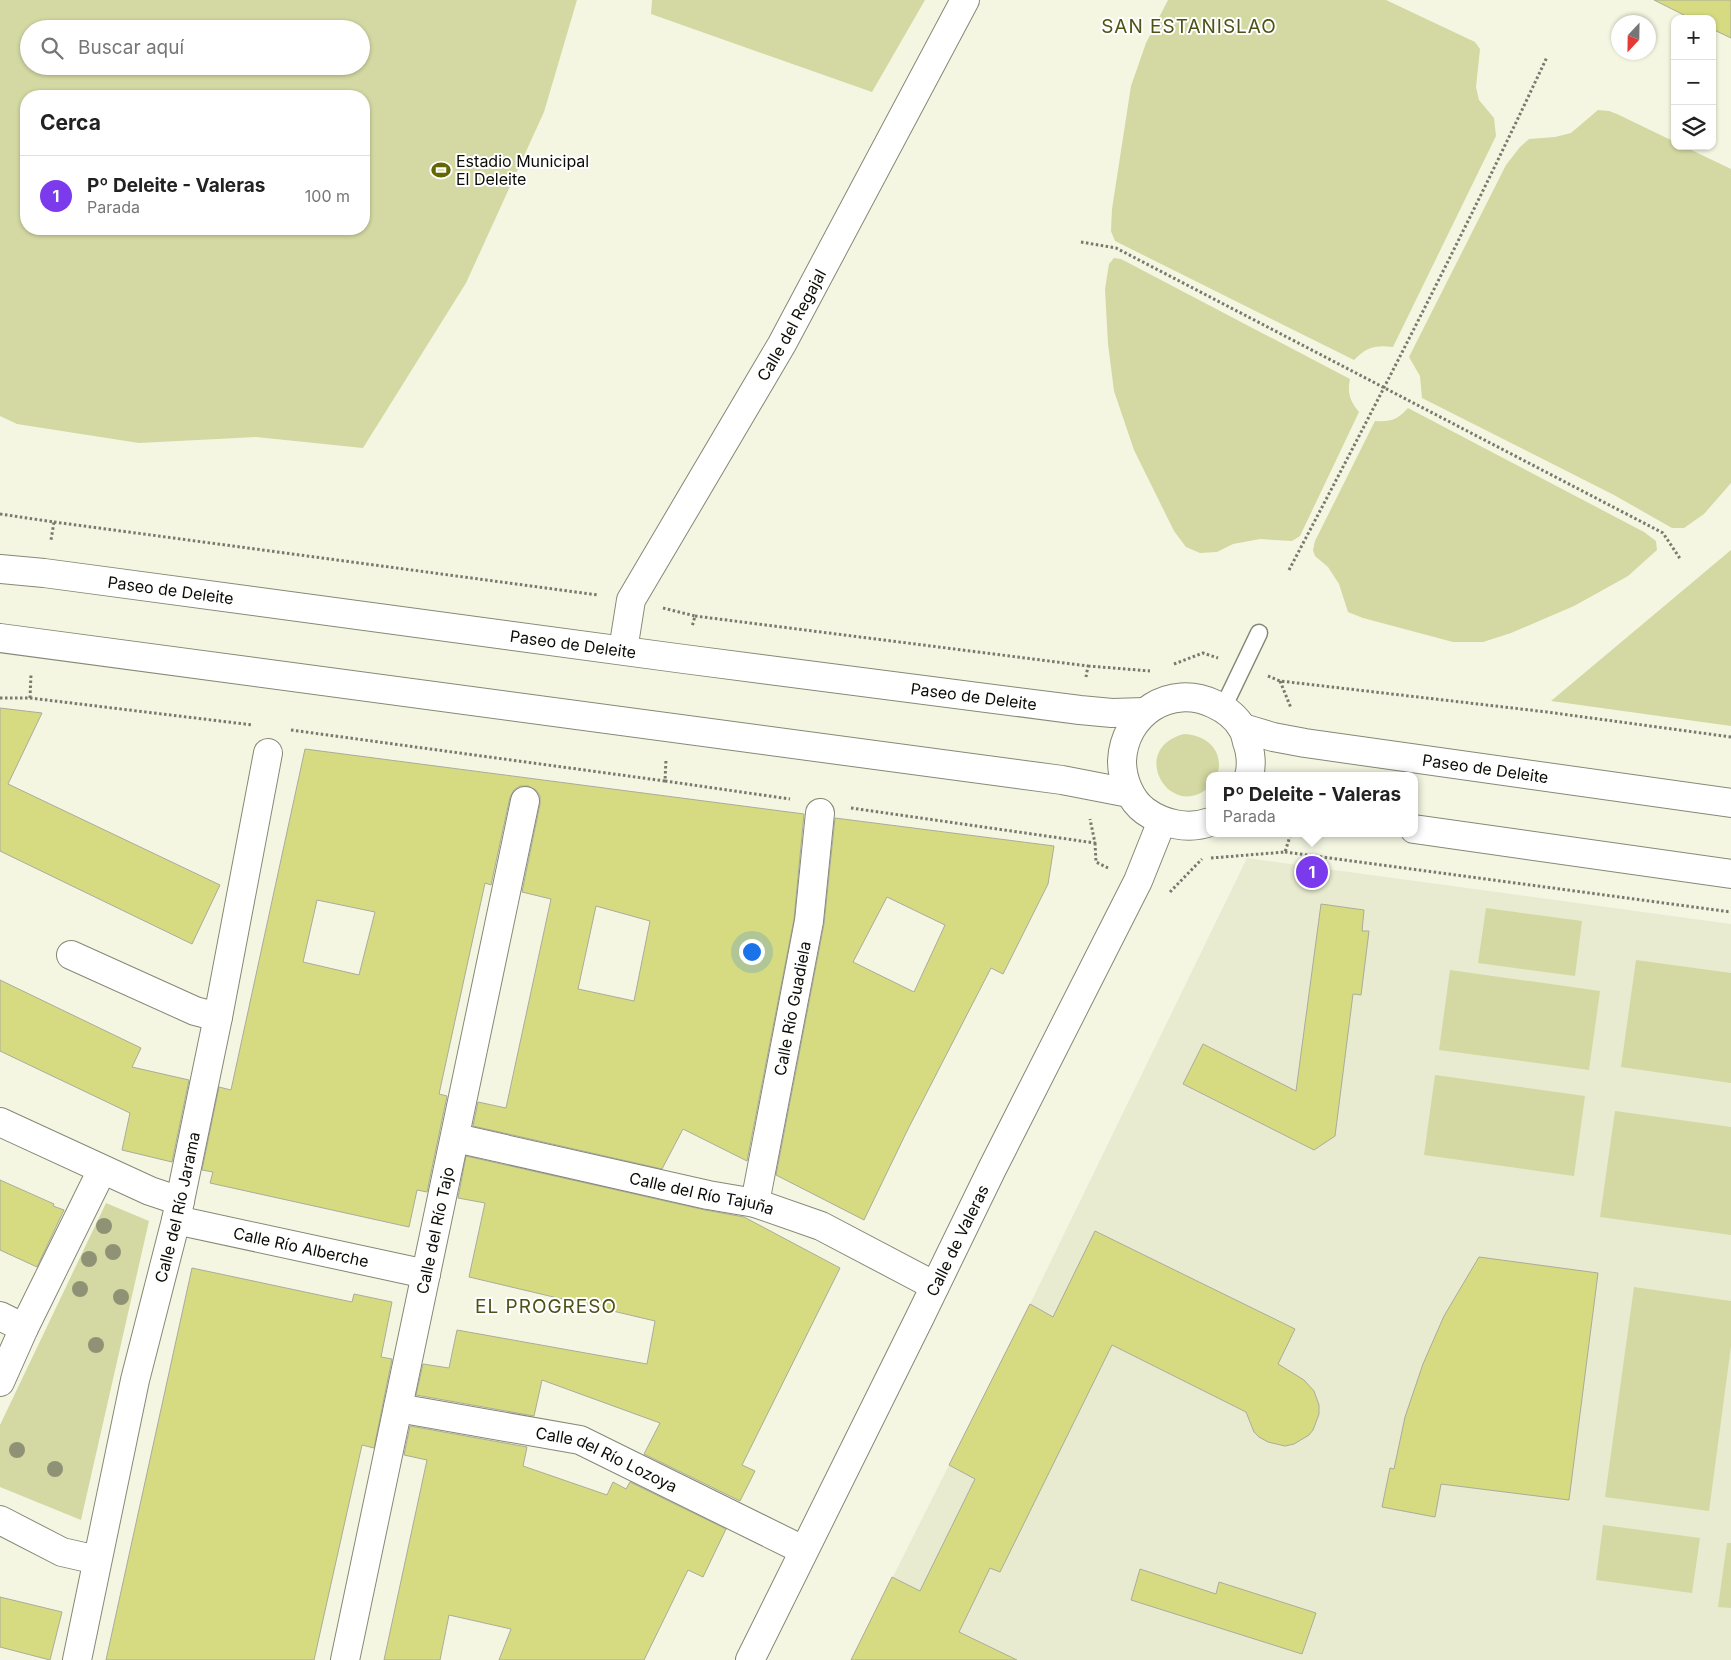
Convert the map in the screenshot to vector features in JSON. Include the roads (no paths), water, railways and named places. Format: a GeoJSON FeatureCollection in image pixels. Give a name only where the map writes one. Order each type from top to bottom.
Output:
{"type":"FeatureCollection","features":[{"type":"Feature","properties":{"kind":"street","name":"Calle del Regajal"},"geometry":{"type":"LineString","coordinates":[[623,650],[631,600],[782,344],[965,0]]}},
{"type":"Feature","properties":{"kind":"street","name":"Paseo de Deleite"},"geometry":{"type":"LineString","coordinates":[[0,569],[44,573],[1080,710],[1112,713],[1145,712]]}},
{"type":"Feature","properties":{"kind":"street"},"geometry":{"type":"LineString","coordinates":[[0,638],[1062,780],[1129,793]]}},
{"type":"Feature","properties":{"kind":"street"},"geometry":{"type":"LineString","coordinates":[[1206,823],[1185,826],[1162,821],[1143,810],[1129,793],[1122,772],[1123,749],[1130,728],[1145,712],[1163,701],[1184,697],[1204,699],[1223,708],[1234,717],[1242,728],[1250,750],[1249,772]]}},
{"type":"Feature","properties":{"kind":"street","name":"Paseo de Deleite"},"geometry":{"type":"LineString","coordinates":[[1242,728],[1273,737],[1306,743],[1731,803]]}},
{"type":"Feature","properties":{"kind":"street","name":"Calle del Río Jarama"},"geometry":{"type":"LineString","coordinates":[[77,1660],[135,1380],[178,1211],[218,1017],[268,753]]}},
{"type":"Feature","properties":{"kind":"street","name":"Calle del Río Tajo"},"geometry":{"type":"LineString","coordinates":[[345,1660],[456,1138],[525,801]]}},
{"type":"Feature","properties":{"kind":"street","name":"Calle Río Guadiela"},"geometry":{"type":"LineString","coordinates":[[755,1203],[810,921],[820,813]]}},
{"type":"Feature","properties":{"kind":"street","name":"Calle de Valeras"},"geometry":{"type":"LineString","coordinates":[[750,1660],[992,1168],[1138,881],[1162,821]]}},
{"type":"Feature","properties":{"kind":"street"},"geometry":{"type":"LineString","coordinates":[[1418,830],[1731,874]]}},
{"type":"Feature","properties":{"kind":"street"},"geometry":{"type":"LineString","coordinates":[[71,955],[195,1010],[218,1017]]}},
{"type":"Feature","properties":{"kind":"street","name":"Calle Río Alberche"},"geometry":{"type":"LineString","coordinates":[[0,1122],[150,1191],[178,1211],[426,1274]]}},
{"type":"Feature","properties":{"kind":"street","name":"Calle del Río Tajuña"},"geometry":{"type":"LineString","coordinates":[[456,1138],[708,1195],[755,1203],[821,1226],[935,1286]]}},
{"type":"Feature","properties":{"kind":"street"},"geometry":{"type":"LineString","coordinates":[[0,1382],[24,1328],[102,1170]]}},
{"type":"Feature","properties":{"kind":"street"},"geometry":{"type":"LineString","coordinates":[[0,1316],[24,1328]]}},
{"type":"Feature","properties":{"kind":"street","name":"Calle del Río Lozoya"},"geometry":{"type":"LineString","coordinates":[[398,1408],[580,1440],[803,1550]]}},
{"type":"Feature","properties":{"kind":"street"},"geometry":{"type":"LineString","coordinates":[[0,1520],[62,1552],[97,1560]]}},
{"type":"Feature","properties":{"kind":"lane"},"geometry":{"type":"LineString","coordinates":[[1223,708],[1259,633]]}},
{"type":"Feature","properties":{"kind":"place","name":"Estadio Municipal El Deleite"},"geometry":{"type":"Point","coordinates":[441,170]}},
{"type":"Feature","properties":{"kind":"place","name":"Pº Deleite - Valeras"},"geometry":{"type":"Point","coordinates":[1312,872]}},
{"type":"Feature","properties":{"kind":"district","name":"SAN ESTANISLAO"},"geometry":{"type":"Point","coordinates":[1189,26]}},
{"type":"Feature","properties":{"kind":"district","name":"EL PROGRESO"},"geometry":{"type":"Point","coordinates":[546,1306]}}]}
